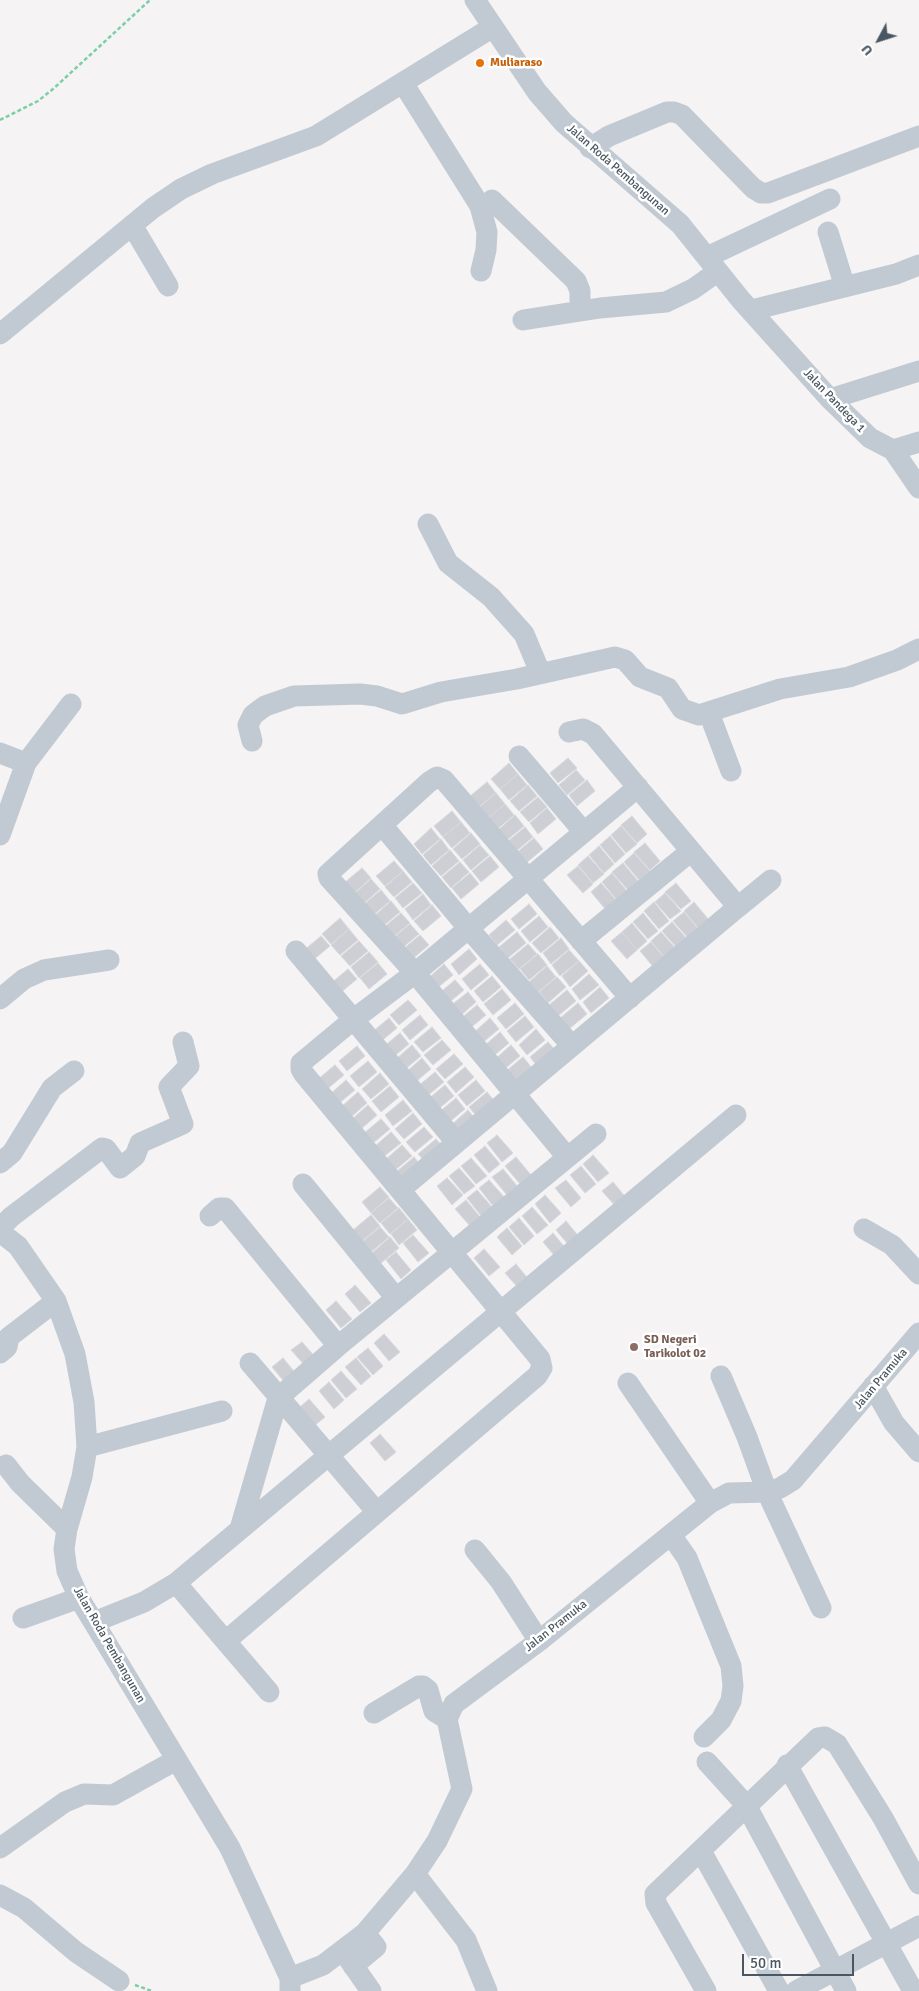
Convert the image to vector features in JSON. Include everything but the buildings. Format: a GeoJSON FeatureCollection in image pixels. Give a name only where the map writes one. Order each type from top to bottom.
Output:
{"type":"FeatureCollection","features":[{"type":"Feature","properties":{"kind":"street","name":"Jalan Roda Pembangunan"},"geometry":{"type":"LineString","coordinates":[[475,0],[537,92],[564,123],[590,148],[680,224],[752,310]]}},
{"type":"Feature","properties":{"kind":"street"},"geometry":{"type":"LineString","coordinates":[[0,334],[132,226],[181,189],[212,174],[301,143],[404,83],[493,27]]}},
{"type":"Feature","properties":{"kind":"street"},"geometry":{"type":"LineString","coordinates":[[404,83],[480,206],[487,232],[486,250],[481,271]]}},
{"type":"Feature","properties":{"kind":"street"},"geometry":{"type":"LineString","coordinates":[[590,148],[609,136],[666,112],[674,112],[682,115],[753,188],[768,193],[919,136]]}},
{"type":"Feature","properties":{"kind":"street"},"geometry":{"type":"LineString","coordinates":[[523,320],[671,300],[693,289],[712,264],[830,199]]}},
{"type":"Feature","properties":{"kind":"street"},"geometry":{"type":"LineString","coordinates":[[492,200],[576,281],[580,291],[580,311]]}},
{"type":"Feature","properties":{"kind":"street"},"geometry":{"type":"LineString","coordinates":[[132,226],[168,286]]}},
{"type":"Feature","properties":{"kind":"street"},"geometry":{"type":"LineString","coordinates":[[828,232],[845,287]]}},
{"type":"Feature","properties":{"kind":"street"},"geometry":{"type":"LineString","coordinates":[[752,310],[896,274],[919,265]]}},
{"type":"Feature","properties":{"kind":"street","name":"Jalan Pandega 1"},"geometry":{"type":"LineString","coordinates":[[752,310],[830,399],[870,438],[893,450],[919,488]]}},
{"type":"Feature","properties":{"kind":"street"},"geometry":{"type":"LineString","coordinates":[[830,399],[919,371]]}},
{"type":"Feature","properties":{"kind":"street"},"geometry":{"type":"LineString","coordinates":[[893,450],[919,442]]}},
{"type":"Feature","properties":{"kind":"street"},"geometry":{"type":"LineString","coordinates":[[428,524],[448,562],[491,597],[524,634],[540,672]]}},
{"type":"Feature","properties":{"kind":"street"},"geometry":{"type":"LineString","coordinates":[[252,741],[248,725],[253,714],[265,706],[294,696],[360,694],[402,704],[441,692],[517,679],[540,672],[621,657],[640,677],[668,688],[682,709],[699,715],[780,690],[849,677],[896,660],[919,649]]}},
{"type":"Feature","properties":{"kind":"street"},"geometry":{"type":"LineString","coordinates":[[0,835],[26,763],[71,704]]}},
{"type":"Feature","properties":{"kind":"street"},"geometry":{"type":"LineString","coordinates":[[709,713],[731,771]]}},
{"type":"Feature","properties":{"kind":"street"},"geometry":{"type":"LineString","coordinates":[[569,732],[583,729],[593,734],[738,907]]}},
{"type":"Feature","properties":{"kind":"street"},"geometry":{"type":"LineString","coordinates":[[0,752],[26,763]]}},
{"type":"Feature","properties":{"kind":"street"},"geometry":{"type":"LineString","coordinates":[[519,756],[583,831]]}},
{"type":"Feature","properties":{"kind":"street"},"geometry":{"type":"LineString","coordinates":[[567,1157],[517,1093],[415,973],[329,878],[329,872],[429,782],[437,777],[444,780],[630,998]]}},
{"type":"Feature","properties":{"kind":"street"},"geometry":{"type":"LineString","coordinates":[[227,1640],[376,1511],[537,1376],[542,1368],[540,1359],[500,1313],[301,1069],[305,1059],[469,929],[583,831],[638,787]]}},
{"type":"Feature","properties":{"kind":"street"},"geometry":{"type":"LineString","coordinates":[[382,825],[469,929],[572,1046]]}},
{"type":"Feature","properties":{"kind":"street"},"geometry":{"type":"LineString","coordinates":[[581,941],[691,851]]}},
{"type":"Feature","properties":{"kind":"street"},"geometry":{"type":"LineString","coordinates":[[400,1190],[771,880]]}},
{"type":"Feature","properties":{"kind":"street"},"geometry":{"type":"LineString","coordinates":[[296,951],[456,1142]]}},
{"type":"Feature","properties":{"kind":"street"},"geometry":{"type":"LineString","coordinates":[[0,999],[24,979],[44,970],[109,960]]}},
{"type":"Feature","properties":{"kind":"street"},"geometry":{"type":"LineString","coordinates":[[0,1230],[25,1206],[102,1148],[106,1149],[120,1168],[136,1156],[140,1143],[183,1124],[169,1087],[190,1066],[183,1042]]}},
{"type":"Feature","properties":{"kind":"street"},"geometry":{"type":"LineString","coordinates":[[0,1163],[12,1153],[52,1088],[74,1071]]}},
{"type":"Feature","properties":{"kind":"street"},"geometry":{"type":"LineString","coordinates":[[94,1622],[144,1602],[176,1583],[736,1115]]}},
{"type":"Feature","properties":{"kind":"street"},"geometry":{"type":"LineString","coordinates":[[240,1529],[278,1398],[338,1346],[596,1134]]}},
{"type":"Feature","properties":{"kind":"street"},"geometry":{"type":"LineString","coordinates":[[303,1184],[396,1298]]}},
{"type":"Feature","properties":{"kind":"street"},"geometry":{"type":"LineString","coordinates":[[210,1216],[219,1208],[225,1208],[338,1346]]}},
{"type":"Feature","properties":{"kind":"street"},"geometry":{"type":"LineString","coordinates":[[864,1229],[892,1245],[919,1274]]}},
{"type":"Feature","properties":{"kind":"street","name":"Jalan Roda Pembangunan"},"geometry":{"type":"LineString","coordinates":[[0,1230],[18,1246],[56,1301],[75,1354],[84,1402],[87,1446],[82,1477],[67,1529],[64,1549],[67,1571],[79,1598],[230,1848],[290,1985]]}},
{"type":"Feature","properties":{"kind":"street"},"geometry":{"type":"LineString","coordinates":[[0,1354],[8,1347],[9,1337],[56,1301]]}},
{"type":"Feature","properties":{"kind":"street","name":"Jalan Pramuka"},"geometry":{"type":"LineString","coordinates":[[447,1719],[454,1704],[539,1641],[710,1503],[729,1493],[767,1492],[780,1488],[793,1480],[919,1333]]}},
{"type":"Feature","properties":{"kind":"street"},"geometry":{"type":"LineString","coordinates":[[250,1363],[376,1511]]}},
{"type":"Feature","properties":{"kind":"street"},"geometry":{"type":"LineString","coordinates":[[721,1376],[747,1437],[767,1492],[822,1608]]}},
{"type":"Feature","properties":{"kind":"street"},"geometry":{"type":"LineString","coordinates":[[628,1383],[710,1503]]}},
{"type":"Feature","properties":{"kind":"street"},"geometry":{"type":"LineString","coordinates":[[874,1386],[894,1423],[919,1452]]}},
{"type":"Feature","properties":{"kind":"street"},"geometry":{"type":"LineString","coordinates":[[87,1446],[222,1411]]}},
{"type":"Feature","properties":{"kind":"street"},"geometry":{"type":"LineString","coordinates":[[6,1465],[20,1483],[67,1529]]}},
{"type":"Feature","properties":{"kind":"street"},"geometry":{"type":"LineString","coordinates":[[672,1534],[691,1567],[731,1666],[733,1686],[731,1701],[721,1720],[704,1737]]}},
{"type":"Feature","properties":{"kind":"street"},"geometry":{"type":"LineString","coordinates":[[475,1550],[501,1582],[539,1641]]}},
{"type":"Feature","properties":{"kind":"street"},"geometry":{"type":"LineString","coordinates":[[176,1583],[227,1640],[269,1692]]}},
{"type":"Feature","properties":{"kind":"street"},"geometry":{"type":"LineString","coordinates":[[23,1618],[79,1598]]}},
{"type":"Feature","properties":{"kind":"street"},"geometry":{"type":"LineString","coordinates":[[290,1985],[323,1965],[348,1958],[365,1933],[415,1874],[437,1841],[462,1788],[447,1719],[434,1710],[428,1690],[424,1686],[419,1686],[374,1713]]}},
{"type":"Feature","properties":{"kind":"street"},"geometry":{"type":"LineString","coordinates":[[706,1991],[654,1899],[657,1890],[701,1851],[746,1805],[818,1738],[825,1737],[837,1744],[884,1818],[919,1884]]}},
{"type":"Feature","properties":{"kind":"street"},"geometry":{"type":"LineString","coordinates":[[0,1848],[64,1802],[84,1794],[114,1795],[176,1760]]}},
{"type":"Feature","properties":{"kind":"street"},"geometry":{"type":"LineString","coordinates":[[707,1762],[746,1805],[846,1991]]}},
{"type":"Feature","properties":{"kind":"street"},"geometry":{"type":"LineString","coordinates":[[788,1765],[913,1991]]}},
{"type":"Feature","properties":{"kind":"street"},"geometry":{"type":"LineString","coordinates":[[701,1851],[779,1991]]}},
{"type":"Feature","properties":{"kind":"street"},"geometry":{"type":"LineString","coordinates":[[415,1874],[466,1940],[487,1991]]}},
{"type":"Feature","properties":{"kind":"street"},"geometry":{"type":"LineString","coordinates":[[0,1895],[24,1908],[76,1952],[120,1980]]}},
{"type":"Feature","properties":{"kind":"street"},"geometry":{"type":"LineString","coordinates":[[796,1991],[919,1926]]}},
{"type":"Feature","properties":{"kind":"street"},"geometry":{"type":"LineString","coordinates":[[348,1958],[371,1991]]}},
{"type":"Feature","properties":{"kind":"path"},"geometry":{"type":"LineString","coordinates":[[0,120],[38,101],[53,89],[150,0]]}},
{"type":"Feature","properties":{"kind":"place","name":"Muliaraso"},"geometry":{"type":"Point","coordinates":[480,63]}},
{"type":"Feature","properties":{"kind":"place","name":"SD Negeri Tarikolot 02"},"geometry":{"type":"Point","coordinates":[634,1347]}}]}
